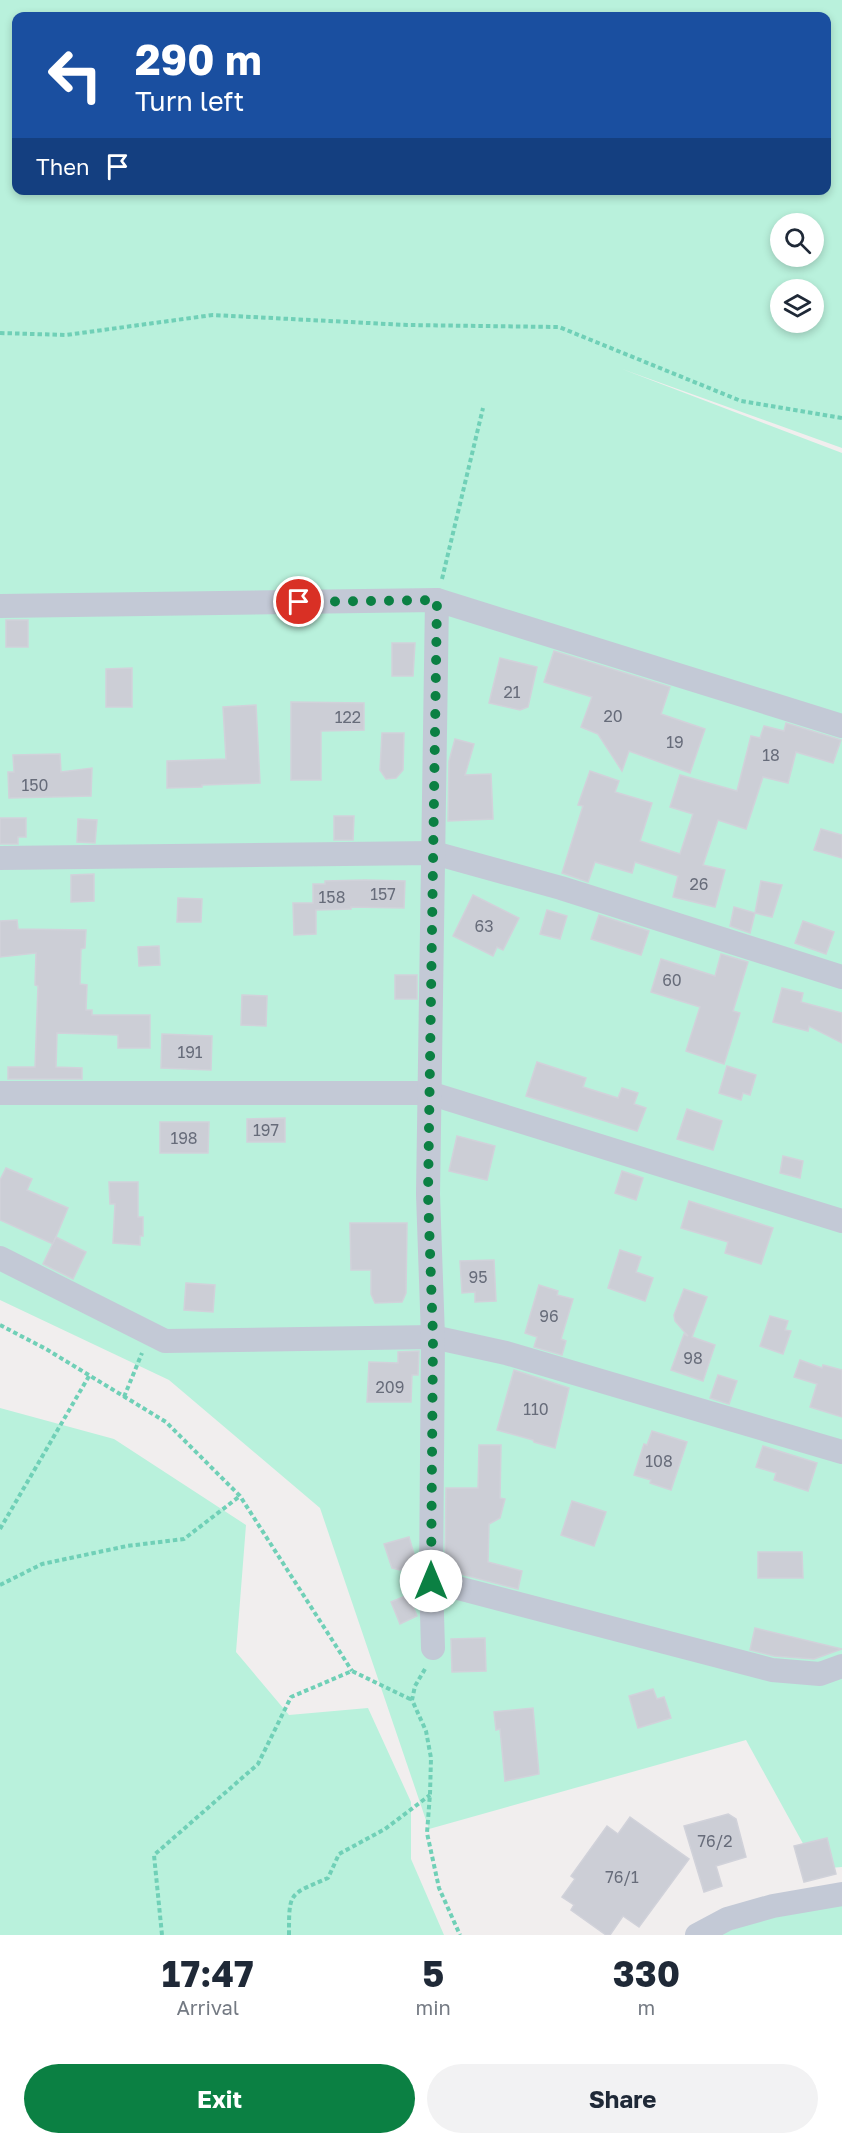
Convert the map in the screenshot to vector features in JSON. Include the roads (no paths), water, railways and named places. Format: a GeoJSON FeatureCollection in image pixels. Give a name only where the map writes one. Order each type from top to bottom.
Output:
{"type":"FeatureCollection","features":[{"type":"Feature","properties":{"kind":"street"},"geometry":{"type":"LineString","coordinates":[[0,606],[437,600],[842,726]]}},
{"type":"Feature","properties":{"kind":"street"},"geometry":{"type":"LineString","coordinates":[[434,1648],[431,1581],[433,1337],[428,1194],[437,600]]}},
{"type":"Feature","properties":{"kind":"street"},"geometry":{"type":"LineString","coordinates":[[0,858],[434,853],[561,888],[842,977]]}},
{"type":"Feature","properties":{"kind":"street"},"geometry":{"type":"LineString","coordinates":[[0,1093],[429,1093],[842,1221]]}},
{"type":"Feature","properties":{"kind":"street"},"geometry":{"type":"LineString","coordinates":[[0,1258],[165,1341],[433,1337],[506,1353],[842,1452]]}},
{"type":"Feature","properties":{"kind":"street"},"geometry":{"type":"LineString","coordinates":[[431,1581],[772,1670],[820,1674],[842,1666]]}},
{"type":"Feature","properties":{"kind":"street"},"geometry":{"type":"LineString","coordinates":[[697,1935],[732,1927],[773,1906],[842,1894]]}}]}
